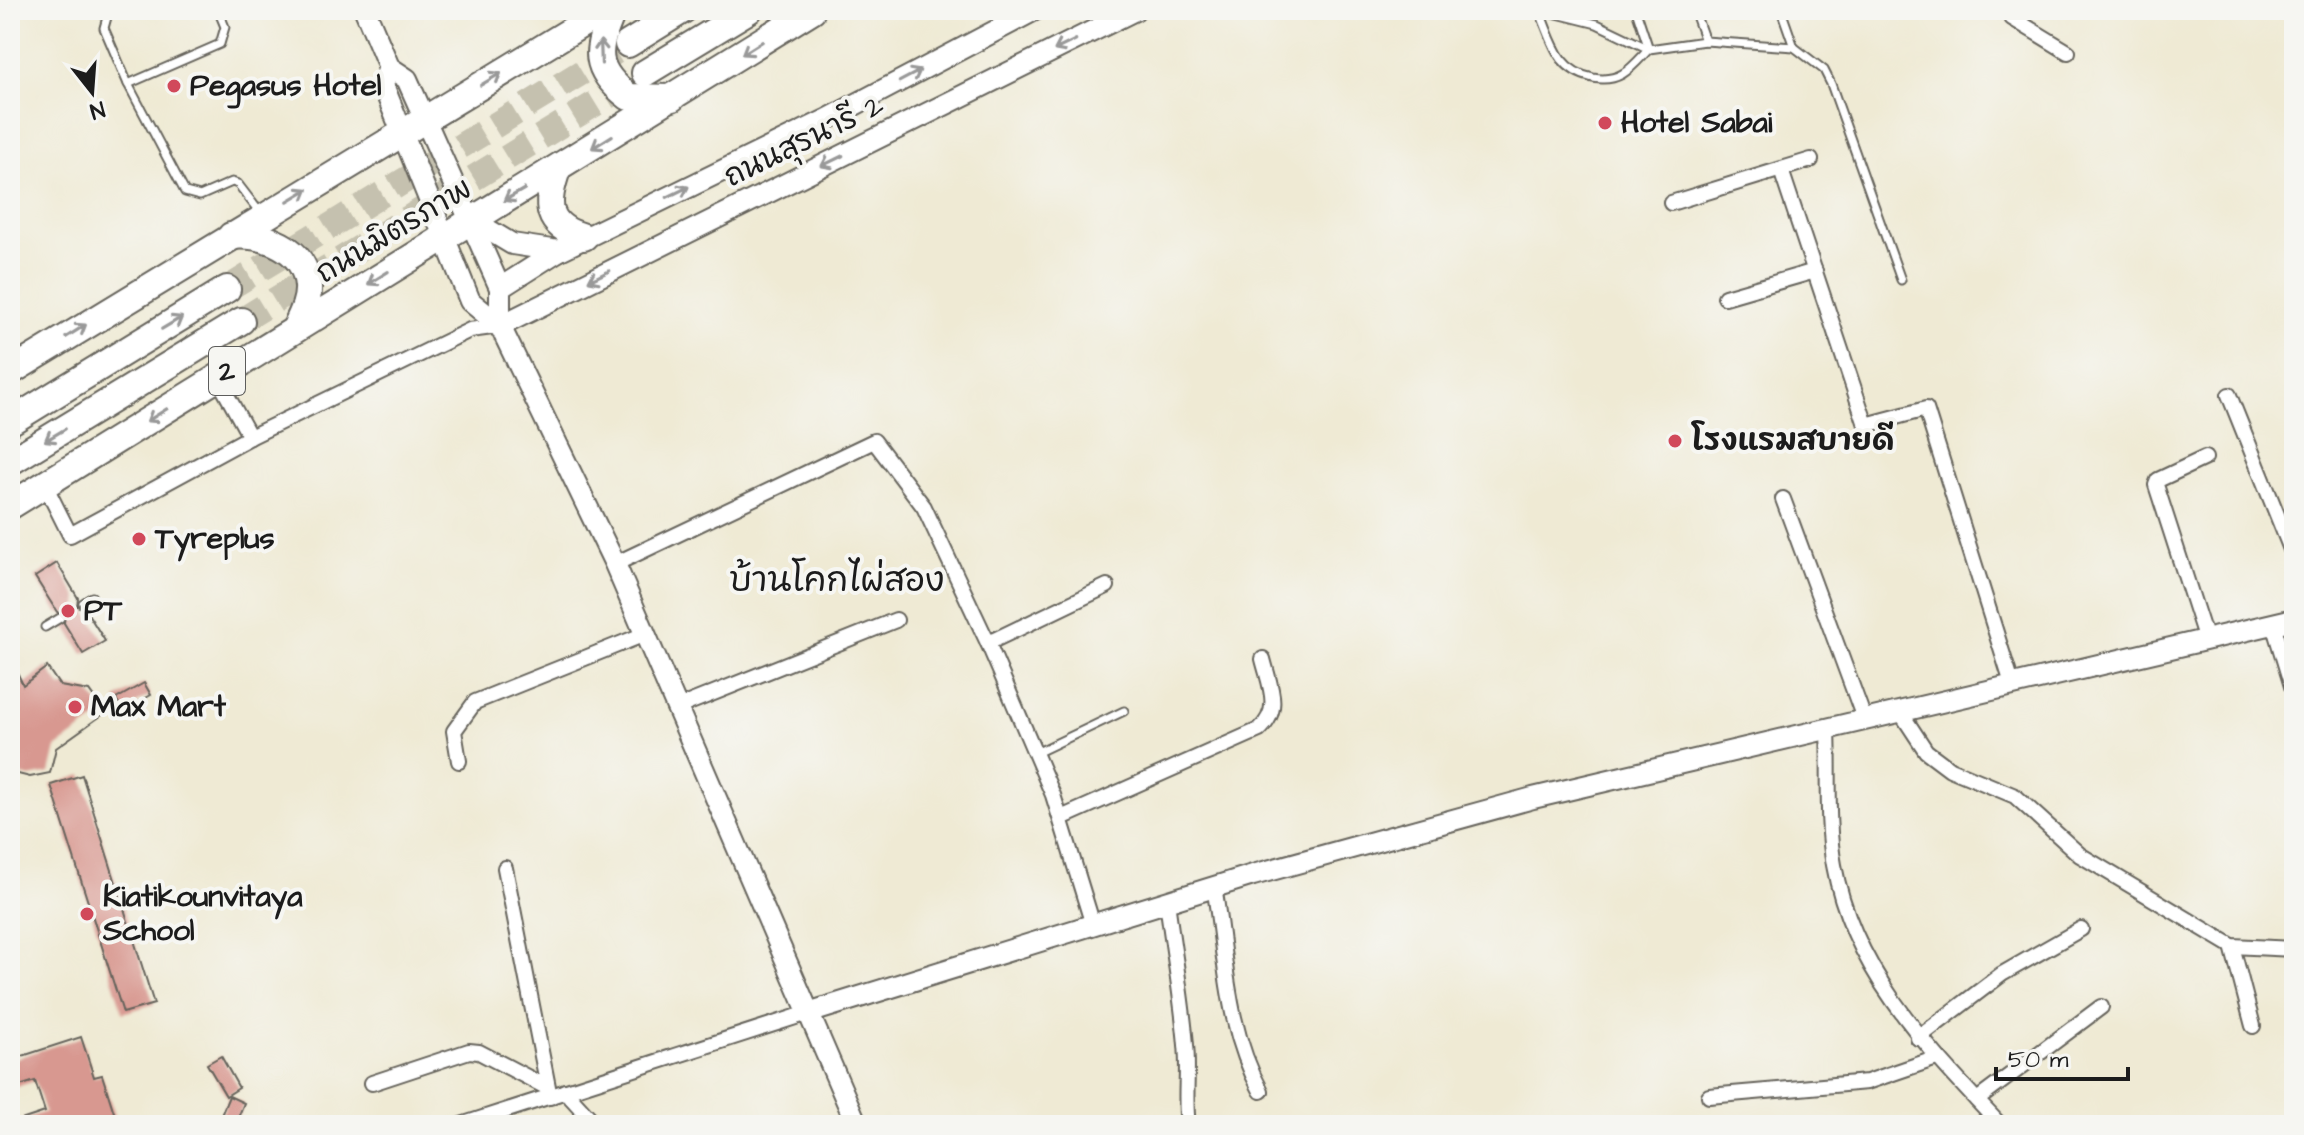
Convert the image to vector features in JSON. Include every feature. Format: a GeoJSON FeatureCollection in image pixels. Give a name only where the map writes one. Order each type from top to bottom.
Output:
{"type":"FeatureCollection","features":[{"type":"Feature","properties":{"kind":"highway"},"geometry":{"type":"LineString","coordinates":[[10,372],[228,236],[605,10]]}},
{"type":"Feature","properties":{"kind":"highway"},"geometry":{"type":"LineString","coordinates":[[613,10],[598,43],[602,72],[629,97],[672,98]]}},
{"type":"Feature","properties":{"kind":"highway"},"geometry":{"type":"LineString","coordinates":[[628,44],[683,10]]}},
{"type":"Feature","properties":{"kind":"highway"},"geometry":{"type":"LineString","coordinates":[[645,73],[749,10]]}},
{"type":"Feature","properties":{"kind":"highway","name":"ถนนมิตรภาพ"},"geometry":{"type":"LineString","coordinates":[[10,506],[812,10]]}},
{"type":"Feature","properties":{"kind":"highway"},"geometry":{"type":"LineString","coordinates":[[557,170],[549,194],[553,217],[561,227],[584,237]]}},
{"type":"Feature","properties":{"kind":"highway"},"geometry":{"type":"LineString","coordinates":[[228,236],[266,237],[277,241],[297,262],[308,286],[306,304],[295,329]]}},
{"type":"Feature","properties":{"kind":"highway","name":"2"},"geometry":{"type":"LineString","coordinates":[[10,422],[227,289]]}},
{"type":"Feature","properties":{"kind":"highway","name":"2"},"geometry":{"type":"LineString","coordinates":[[10,462],[241,321]]}},
{"type":"Feature","properties":{"kind":"street"},"geometry":{"type":"LineString","coordinates":[[365,10],[389,67],[407,79],[414,125],[444,237],[470,301],[500,326],[615,564],[857,1125]]}},
{"type":"Feature","properties":{"kind":"street","name":"ถนนสุรนารี 2"},"geometry":{"type":"LineString","coordinates":[[500,288],[584,237],[826,120],[1035,10]]}},
{"type":"Feature","properties":{"kind":"street","name":"ถนนสุรนารี 2"},"geometry":{"type":"LineString","coordinates":[[500,326],[1135,10]]}},
{"type":"Feature","properties":{"kind":"street"},"geometry":{"type":"LineString","coordinates":[[2008,10],[2012,18],[2068,52]]}},
{"type":"Feature","properties":{"kind":"street"},"geometry":{"type":"LineString","coordinates":[[414,125],[472,220],[500,288],[500,326]]}},
{"type":"Feature","properties":{"kind":"street"},"geometry":{"type":"LineString","coordinates":[[1671,203],[1811,160]]}},
{"type":"Feature","properties":{"kind":"street"},"geometry":{"type":"LineString","coordinates":[[1781,170],[1866,425],[1926,409],[2013,687]]}},
{"type":"Feature","properties":{"kind":"street"},"geometry":{"type":"LineString","coordinates":[[472,220],[512,244],[558,251]]}},
{"type":"Feature","properties":{"kind":"street"},"geometry":{"type":"LineString","coordinates":[[1725,297],[1815,271]]}},
{"type":"Feature","properties":{"kind":"street"},"geometry":{"type":"LineString","coordinates":[[45,485],[70,535],[250,437],[470,330],[500,326]]}},
{"type":"Feature","properties":{"kind":"street"},"geometry":{"type":"LineString","coordinates":[[217,377],[250,437]]}},
{"type":"Feature","properties":{"kind":"street"},"geometry":{"type":"LineString","coordinates":[[2229,395],[2294,557]]}},
{"type":"Feature","properties":{"kind":"street"},"geometry":{"type":"LineString","coordinates":[[615,564],[874,441],[924,507],[988,643],[1061,818],[1093,925]]}},
{"type":"Feature","properties":{"kind":"street"},"geometry":{"type":"LineString","coordinates":[[2205,458],[2158,480],[2156,485],[2206,640]]}},
{"type":"Feature","properties":{"kind":"street"},"geometry":{"type":"LineString","coordinates":[[1783,499],[1865,721]]}},
{"type":"Feature","properties":{"kind":"street"},"geometry":{"type":"LineString","coordinates":[[988,643],[1107,586]]}},
{"type":"Feature","properties":{"kind":"street"},"geometry":{"type":"LineString","coordinates":[[461,1125],[548,1092],[565,1091],[1214,886],[1533,798],[2294,619]]}},
{"type":"Feature","properties":{"kind":"street"},"geometry":{"type":"LineString","coordinates":[[676,708],[896,620]]}},
{"type":"Feature","properties":{"kind":"street"},"geometry":{"type":"LineString","coordinates":[[2273,624],[2294,693]]}},
{"type":"Feature","properties":{"kind":"street"},"geometry":{"type":"LineString","coordinates":[[459,761],[454,731],[475,702],[645,634]]}},
{"type":"Feature","properties":{"kind":"street"},"geometry":{"type":"LineString","coordinates":[[1061,818],[1259,730],[1270,720],[1274,709],[1263,659]]}},
{"type":"Feature","properties":{"kind":"street"},"geometry":{"type":"LineString","coordinates":[[1901,713],[1926,751],[1950,769],[2015,796],[2080,855],[2232,946],[2294,949]]}},
{"type":"Feature","properties":{"kind":"street"},"geometry":{"type":"LineString","coordinates":[[1828,730],[1833,864],[1855,940],[1918,1038],[2000,1125]]}},
{"type":"Feature","properties":{"kind":"street"},"geometry":{"type":"LineString","coordinates":[[505,868],[548,1092]]}},
{"type":"Feature","properties":{"kind":"street"},"geometry":{"type":"LineString","coordinates":[[1214,886],[1234,1026],[1241,1052],[1261,1091]]}},
{"type":"Feature","properties":{"kind":"street"},"geometry":{"type":"LineString","coordinates":[[1167,901],[1186,1040],[1188,1077],[1183,1094],[1188,1125]]}},
{"type":"Feature","properties":{"kind":"street"},"geometry":{"type":"LineString","coordinates":[[1918,1038],[2002,974],[2081,929]]}},
{"type":"Feature","properties":{"kind":"street"},"geometry":{"type":"LineString","coordinates":[[2232,946],[2253,1026]]}},
{"type":"Feature","properties":{"kind":"street"},"geometry":{"type":"LineString","coordinates":[[1977,1100],[2101,1007]]}},
{"type":"Feature","properties":{"kind":"street"},"geometry":{"type":"LineString","coordinates":[[372,1083],[469,1051],[479,1052],[548,1092]]}},
{"type":"Feature","properties":{"kind":"street"},"geometry":{"type":"LineString","coordinates":[[1709,1096],[1867,1082],[1937,1058]]}},
{"type":"Feature","properties":{"kind":"street"},"geometry":{"type":"LineString","coordinates":[[565,1091],[596,1125]]}},
{"type":"Feature","properties":{"kind":"lane"},"geometry":{"type":"LineString","coordinates":[[109,10],[104,28],[128,84],[185,192],[200,196],[232,182],[238,184],[263,216]]}},
{"type":"Feature","properties":{"kind":"lane"},"geometry":{"type":"LineString","coordinates":[[128,84],[220,44],[226,35],[218,10]]}},
{"type":"Feature","properties":{"kind":"lane"},"geometry":{"type":"LineString","coordinates":[[1540,10],[1562,63],[1577,74],[1610,81],[1619,78],[1649,49]]}},
{"type":"Feature","properties":{"kind":"lane"},"geometry":{"type":"LineString","coordinates":[[1540,10],[1597,24],[1649,49],[1705,41],[1794,47]]}},
{"type":"Feature","properties":{"kind":"lane"},"geometry":{"type":"LineString","coordinates":[[1636,10],[1649,49]]}},
{"type":"Feature","properties":{"kind":"lane"},"geometry":{"type":"LineString","coordinates":[[1694,10],[1705,41]]}},
{"type":"Feature","properties":{"kind":"lane"},"geometry":{"type":"LineString","coordinates":[[1781,10],[1794,47],[1824,70],[1831,84],[1901,280]]}},
{"type":"Feature","properties":{"kind":"lane"},"geometry":{"type":"LineString","coordinates":[[83,603],[92,597]]}},
{"type":"Feature","properties":{"kind":"lane"},"geometry":{"type":"LineString","coordinates":[[45,627],[60,618]]}},
{"type":"Feature","properties":{"kind":"lane"},"geometry":{"type":"LineString","coordinates":[[1036,753],[1124,711]]}},
{"type":"Feature","properties":{"kind":"building"},"geometry":{"type":"Polygon","coordinates":[[[57,563],[78,598],[77,606],[85,609],[105,641],[83,654],[64,623],[65,614],[57,612],[35,577],[57,563]]]}},
{"type":"Feature","properties":{"kind":"building"},"geometry":{"type":"Polygon","coordinates":[[[10,657],[23,685],[47,667],[60,686],[89,691],[105,713],[56,748],[50,773],[30,777],[10,772],[10,657]]]}},
{"type":"Feature","properties":{"kind":"building"},"geometry":{"type":"Polygon","coordinates":[[[144,683],[151,695],[123,711],[116,699],[144,683]]]}},
{"type":"Feature","properties":{"kind":"building"},"geometry":{"type":"Polygon","coordinates":[[[82,775],[154,1004],[123,1013],[51,785],[82,775]]]}},
{"type":"Feature","properties":{"kind":"building"},"geometry":{"type":"Polygon","coordinates":[[[81,1037],[94,1077],[102,1075],[118,1125],[15,1125],[15,1122],[45,1112],[35,1081],[10,1089],[10,1060],[81,1037]]]}},
{"type":"Feature","properties":{"kind":"building"},"geometry":{"type":"Polygon","coordinates":[[[221,1056],[239,1088],[226,1096],[207,1064],[221,1056]]]}},
{"type":"Feature","properties":{"kind":"building"},"geometry":{"type":"Polygon","coordinates":[[[229,1096],[244,1103],[235,1125],[217,1125],[229,1096]]]}},
{"type":"Feature","properties":{"kind":"tunnel"},"geometry":{"type":"LineString","coordinates":[[227,289],[628,44]]}},
{"type":"Feature","properties":{"kind":"tunnel"},"geometry":{"type":"LineString","coordinates":[[241,321],[645,73]]}},
{"type":"Feature","properties":{"kind":"place","name":"Pegasus Hotel"},"geometry":{"type":"Point","coordinates":[174,86]}},
{"type":"Feature","properties":{"kind":"place","name":"Hotel Sabai"},"geometry":{"type":"Point","coordinates":[1605,123]}},
{"type":"Feature","properties":{"kind":"place","name":"โรงแรมสบายดี"},"geometry":{"type":"Point","coordinates":[1675,441]}},
{"type":"Feature","properties":{"kind":"place","name":"Tyreplus"},"geometry":{"type":"Point","coordinates":[139,539]}},
{"type":"Feature","properties":{"kind":"place","name":"PT"},"geometry":{"type":"Point","coordinates":[68,611]}},
{"type":"Feature","properties":{"kind":"place","name":"Max Mart"},"geometry":{"type":"Point","coordinates":[75,707]}},
{"type":"Feature","properties":{"kind":"place","name":"Kiatikounvitaya School"},"geometry":{"type":"Point","coordinates":[87,914]}},
{"type":"Feature","properties":{"kind":"district","name":"บ้านโคกไผ่สอง"},"geometry":{"type":"Point","coordinates":[837,581]}}]}
